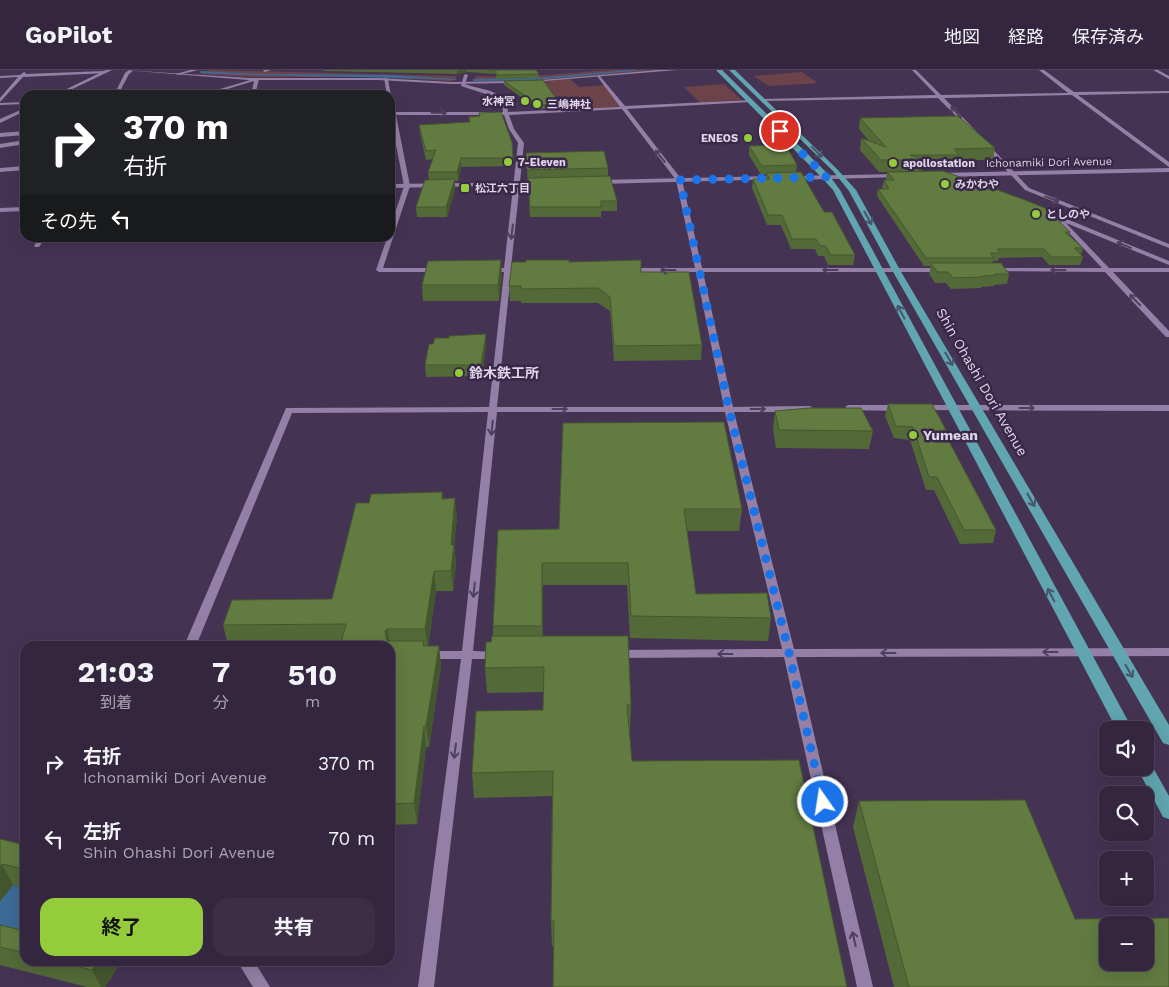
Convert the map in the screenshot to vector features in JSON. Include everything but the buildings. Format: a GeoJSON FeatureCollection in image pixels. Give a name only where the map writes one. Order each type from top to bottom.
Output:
{"type":"FeatureCollection","features":[{"type":"Feature","properties":{"kind":"main road"},"geometry":{"type":"LineString","coordinates":[[720,70],[826,177],[836,190],[1119,721]]}},
{"type":"Feature","properties":{"kind":"main road","name":"Shin Ohashi Dori Avenue"},"geometry":{"type":"LineString","coordinates":[[732,70],[842,177],[862,207],[896,270],[1169,739]]}},
{"type":"Feature","properties":{"kind":"main road"},"geometry":{"type":"LineString","coordinates":[[1149,776],[1169,812]]}},
{"type":"Feature","properties":{"kind":"street"},"geometry":{"type":"LineString","coordinates":[[0,102],[26,70]]}},
{"type":"Feature","properties":{"kind":"street"},"geometry":{"type":"LineString","coordinates":[[125,70],[257,79],[386,79],[463,82],[540,81],[675,70]]}},
{"type":"Feature","properties":{"kind":"street"},"geometry":{"type":"LineString","coordinates":[[178,74],[196,70]]}},
{"type":"Feature","properties":{"kind":"street"},"geometry":{"type":"LineString","coordinates":[[914,70],[942,96],[976,134]]}},
{"type":"Feature","properties":{"kind":"street"},"geometry":{"type":"LineString","coordinates":[[1041,70],[1169,165]]}},
{"type":"Feature","properties":{"kind":"street"},"geometry":{"type":"LineString","coordinates":[[1155,70],[1169,78]]}},
{"type":"Feature","properties":{"kind":"street"},"geometry":{"type":"LineString","coordinates":[[0,77],[108,71]]}},
{"type":"Feature","properties":{"kind":"street"},"geometry":{"type":"LineString","coordinates":[[67,90],[108,71]]}},
{"type":"Feature","properties":{"kind":"street"},"geometry":{"type":"LineString","coordinates":[[118,90],[127,73],[131,71]]}},
{"type":"Feature","properties":{"kind":"street"},"geometry":{"type":"LineString","coordinates":[[463,82],[466,76]]}},
{"type":"Feature","properties":{"kind":"street"},"geometry":{"type":"LineString","coordinates":[[599,76],[622,108],[680,180],[729,409],[789,653],[865,987]]}},
{"type":"Feature","properties":{"kind":"street"},"geometry":{"type":"LineString","coordinates":[[219,90],[257,79]]}},
{"type":"Feature","properties":{"kind":"street"},"geometry":{"type":"LineString","coordinates":[[254,90],[257,79]]}},
{"type":"Feature","properties":{"kind":"street"},"geometry":{"type":"LineString","coordinates":[[386,79],[388,90]]}},
{"type":"Feature","properties":{"kind":"street"},"geometry":{"type":"LineString","coordinates":[[426,987],[467,655],[521,143],[516,137],[506,114],[507,105],[505,101],[495,94],[465,86],[463,82]]}},
{"type":"Feature","properties":{"kind":"street"},"geometry":{"type":"LineString","coordinates":[[762,100],[1169,92]]}},
{"type":"Feature","properties":{"kind":"street"},"geometry":{"type":"LineString","coordinates":[[395,112],[506,114],[750,101]]}},
{"type":"Feature","properties":{"kind":"street"},"geometry":{"type":"LineString","coordinates":[[0,102],[20,103]]}},
{"type":"Feature","properties":{"kind":"street"},"geometry":{"type":"LineString","coordinates":[[0,121],[20,111]]}},
{"type":"Feature","properties":{"kind":"street"},"geometry":{"type":"LineString","coordinates":[[395,127],[407,186],[395,222]]}},
{"type":"Feature","properties":{"kind":"street"},"geometry":{"type":"LineString","coordinates":[[0,134],[20,133]]}},
{"type":"Feature","properties":{"kind":"street"},"geometry":{"type":"LineString","coordinates":[[983,141],[1027,189],[1169,246]]}},
{"type":"Feature","properties":{"kind":"street"},"geometry":{"type":"LineString","coordinates":[[0,146],[20,143]]}},
{"type":"Feature","properties":{"kind":"street"},"geometry":{"type":"LineString","coordinates":[[0,170],[20,168]]}},
{"type":"Feature","properties":{"kind":"street","name":"Ichonamiki Dori Avenue"},"geometry":{"type":"LineString","coordinates":[[929,175],[1169,170]]}},
{"type":"Feature","properties":{"kind":"street"},"geometry":{"type":"LineString","coordinates":[[947,175],[966,182]]}},
{"type":"Feature","properties":{"kind":"street"},"geometry":{"type":"LineString","coordinates":[[594,182],[901,176]]}},
{"type":"Feature","properties":{"kind":"street"},"geometry":{"type":"LineString","coordinates":[[395,186],[546,183]]}},
{"type":"Feature","properties":{"kind":"street"},"geometry":{"type":"LineString","coordinates":[[1028,205],[1169,264]]}},
{"type":"Feature","properties":{"kind":"street"},"geometry":{"type":"LineString","coordinates":[[0,210],[20,209]]}},
{"type":"Feature","properties":{"kind":"street"},"geometry":{"type":"LineString","coordinates":[[1055,216],[1169,336]]}},
{"type":"Feature","properties":{"kind":"street"},"geometry":{"type":"LineString","coordinates":[[37,246],[40,242]]}},
{"type":"Feature","properties":{"kind":"street"},"geometry":{"type":"LineString","coordinates":[[388,242],[379,270],[448,270]]}},
{"type":"Feature","properties":{"kind":"street"},"geometry":{"type":"LineString","coordinates":[[478,270],[535,270]]}},
{"type":"Feature","properties":{"kind":"street"},"geometry":{"type":"LineString","coordinates":[[620,270],[955,270]]}},
{"type":"Feature","properties":{"kind":"street"},"geometry":{"type":"LineString","coordinates":[[983,270],[1169,270]]}},
{"type":"Feature","properties":{"kind":"street"},"geometry":{"type":"LineString","coordinates":[[192,641],[289,410],[818,408]]}},
{"type":"Feature","properties":{"kind":"street"},"geometry":{"type":"LineString","coordinates":[[838,408],[907,408]]}},
{"type":"Feature","properties":{"kind":"street"},"geometry":{"type":"LineString","coordinates":[[917,408],[1169,408]]}},
{"type":"Feature","properties":{"kind":"street"},"geometry":{"type":"LineString","coordinates":[[604,654],[1169,652]]}},
{"type":"Feature","properties":{"kind":"street"},"geometry":{"type":"LineString","coordinates":[[419,655],[506,655]]}},
{"type":"Feature","properties":{"kind":"street"},"geometry":{"type":"LineString","coordinates":[[249,966],[262,987]]}},
{"type":"Feature","properties":{"kind":"shaded area"},"geometry":{"type":"Polygon","coordinates":[[[209,70],[457,76],[454,81],[448,81],[371,77],[248,77],[198,74],[209,70]]]}},
{"type":"Feature","properties":{"kind":"shaded area"},"geometry":{"type":"Polygon","coordinates":[[[610,70],[660,70],[538,80],[474,81],[476,76],[519,77],[610,70]]]}},
{"type":"Feature","properties":{"kind":"shaded area"},"geometry":{"type":"Polygon","coordinates":[[[802,72],[818,83],[769,86],[753,76],[802,72]]]}},
{"type":"Feature","properties":{"kind":"shaded area"},"geometry":{"type":"Polygon","coordinates":[[[569,78],[579,87],[605,85],[620,108],[577,110],[559,96],[525,99],[503,82],[569,78]]]}},
{"type":"Feature","properties":{"kind":"shaded area"},"geometry":{"type":"Polygon","coordinates":[[[724,84],[742,100],[700,103],[684,87],[724,84]]]}},
{"type":"Feature","properties":{"kind":"water"},"geometry":{"type":"Polygon","coordinates":[[[13,885],[20,887],[20,948],[0,942],[0,901],[13,885]]]}},
{"type":"Feature","properties":{"kind":"waterway"},"geometry":{"type":"LineString","coordinates":[[169,70],[178,71]]}},
{"type":"Feature","properties":{"kind":"waterway"},"geometry":{"type":"LineString","coordinates":[[474,80],[535,79],[641,70]]}},
{"type":"Feature","properties":{"kind":"waterway"},"geometry":{"type":"LineString","coordinates":[[201,72],[455,79]]}},
{"type":"Feature","properties":{"kind":"place","name":"水神宮"},"geometry":{"type":"Point","coordinates":[525,101]}},
{"type":"Feature","properties":{"kind":"place","name":"三嶋神社"},"geometry":{"type":"Point","coordinates":[537,104]}},
{"type":"Feature","properties":{"kind":"place","name":"ENEOS"},"geometry":{"type":"Point","coordinates":[748,138]}},
{"type":"Feature","properties":{"kind":"place","name":"7-Eleven"},"geometry":{"type":"Point","coordinates":[508,162]}},
{"type":"Feature","properties":{"kind":"place","name":"apollostation"},"geometry":{"type":"Point","coordinates":[893,163]}},
{"type":"Feature","properties":{"kind":"place","name":"みかわや"},"geometry":{"type":"Point","coordinates":[945,184]}},
{"type":"Feature","properties":{"kind":"place","name":"松江六丁目"},"geometry":{"type":"Point","coordinates":[465,188]}},
{"type":"Feature","properties":{"kind":"place","name":"としのや"},"geometry":{"type":"Point","coordinates":[1036,214]}},
{"type":"Feature","properties":{"kind":"place","name":"鈴木鉄工所"},"geometry":{"type":"Point","coordinates":[459,373]}},
{"type":"Feature","properties":{"kind":"place","name":"Yumean"},"geometry":{"type":"Point","coordinates":[913,435]}},
{"type":"Feature","properties":{"kind":"route"},"geometry":{"type":"LineString","coordinates":[[780,131],[826,177],[680,180],[729,409],[789,653],[823,802]]}}]}
